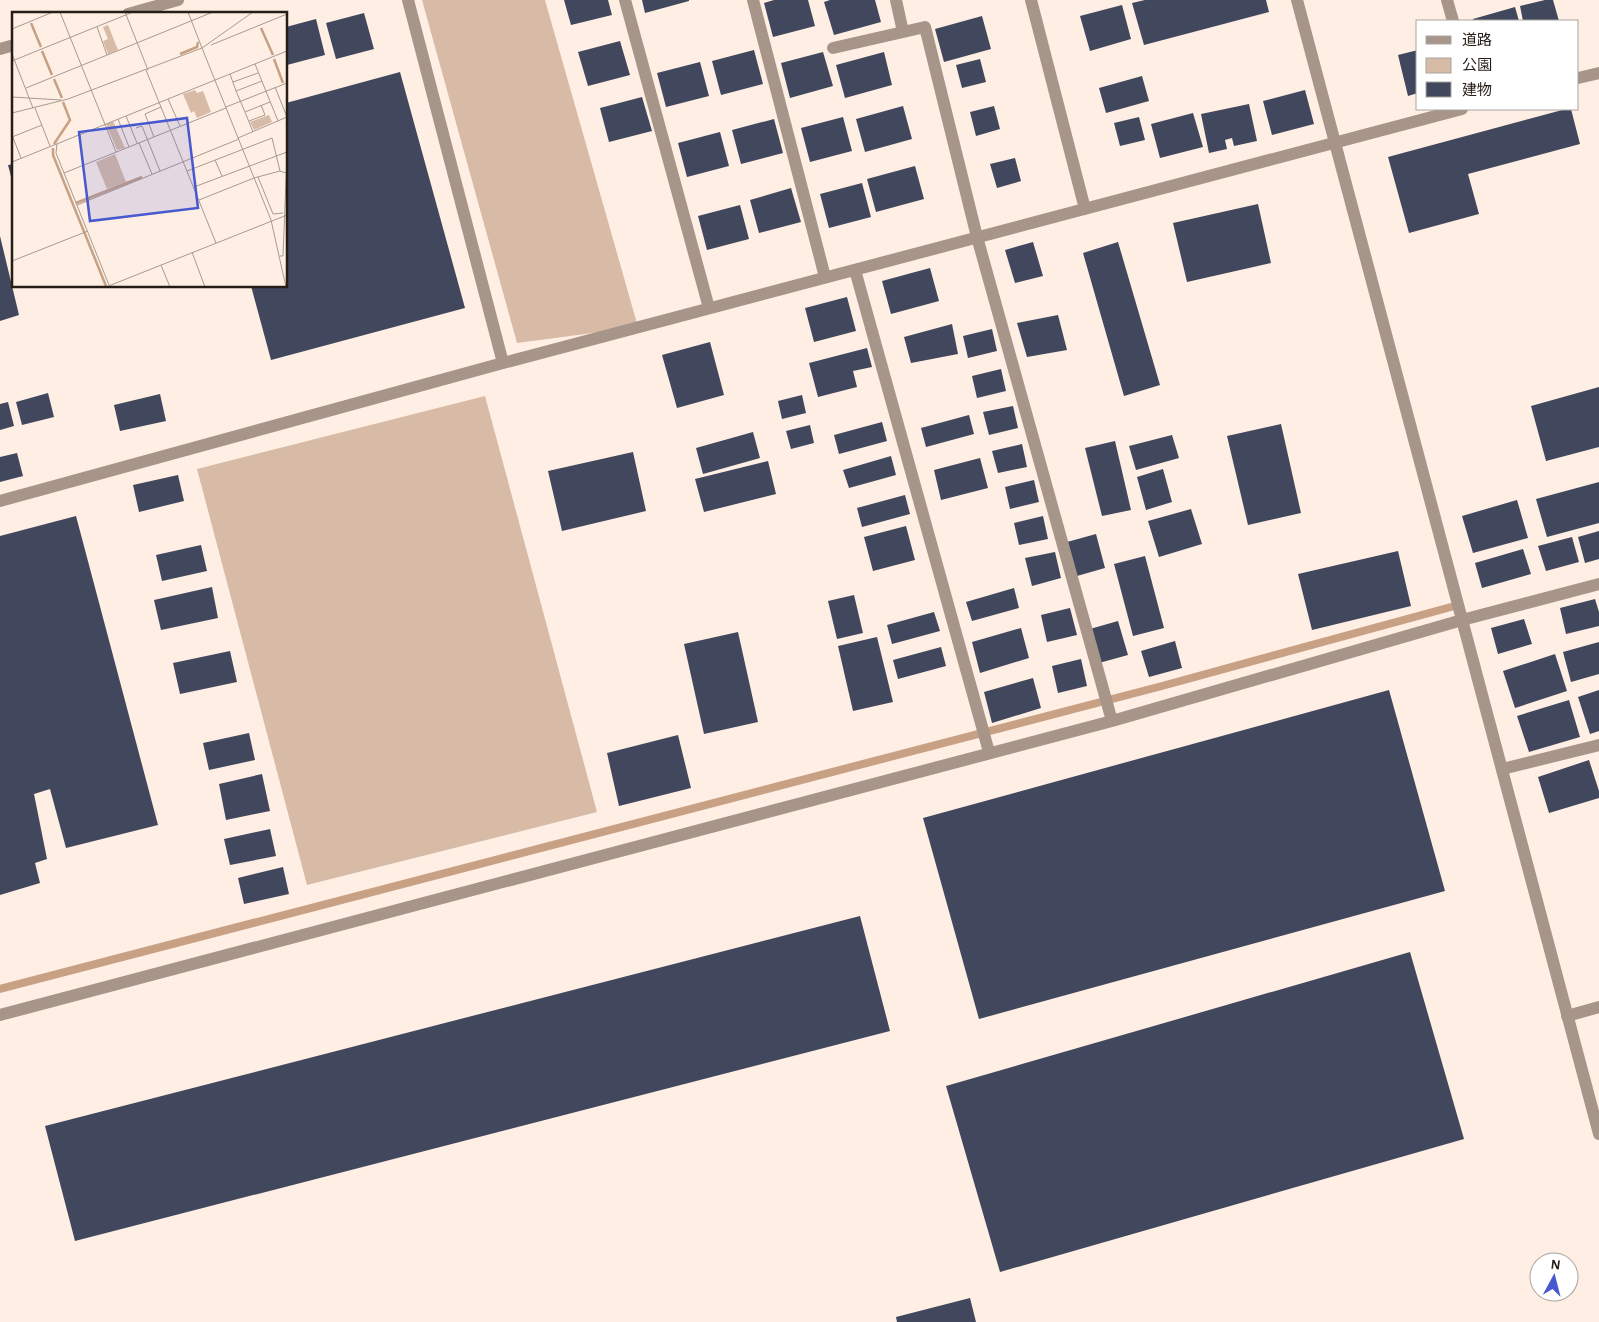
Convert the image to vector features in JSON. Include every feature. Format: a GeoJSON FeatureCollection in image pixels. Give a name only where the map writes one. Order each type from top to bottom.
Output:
{"type":"FeatureCollection","features":[{"type":"Feature","properties":{"kind":"street"},"geometry":{"type":"LineString","coordinates":[[135,12],[178,0]]}},
{"type":"Feature","properties":{"kind":"street"},"geometry":{"type":"LineString","coordinates":[[408,0],[503,363]]}},
{"type":"Feature","properties":{"kind":"street"},"geometry":{"type":"LineString","coordinates":[[625,0],[709,308]]}},
{"type":"Feature","properties":{"kind":"street"},"geometry":{"type":"LineString","coordinates":[[753,0],[825,277]]}},
{"type":"Feature","properties":{"kind":"street"},"geometry":{"type":"LineString","coordinates":[[896,0],[903,32]]}},
{"type":"Feature","properties":{"kind":"street"},"geometry":{"type":"LineString","coordinates":[[1030,0],[1085,209]]}},
{"type":"Feature","properties":{"kind":"street"},"geometry":{"type":"LineString","coordinates":[[1297,0],[1599,1134]]}},
{"type":"Feature","properties":{"kind":"street"},"geometry":{"type":"LineString","coordinates":[[1447,0],[1453,20]]}},
{"type":"Feature","properties":{"kind":"street"},"geometry":{"type":"LineString","coordinates":[[833,48],[925,27],[978,237],[1110,717]]}},
{"type":"Feature","properties":{"kind":"street"},"geometry":{"type":"LineString","coordinates":[[1579,78],[1599,73]]}},
{"type":"Feature","properties":{"kind":"street"},"geometry":{"type":"LineString","coordinates":[[0,501],[503,363],[1458,110]]}},
{"type":"Feature","properties":{"kind":"street"},"geometry":{"type":"LineString","coordinates":[[855,270],[988,747]]}},
{"type":"Feature","properties":{"kind":"street"},"geometry":{"type":"LineString","coordinates":[[0,1015],[988,747],[1110,717],[1599,584]]}},
{"type":"Feature","properties":{"kind":"street"},"geometry":{"type":"LineString","coordinates":[[1502,769],[1599,745]]}},
{"type":"Feature","properties":{"kind":"street"},"geometry":{"type":"LineString","coordinates":[[1567,1016],[1599,1008]]}},
{"type":"Feature","properties":{"kind":"green space"},"geometry":{"type":"Polygon","coordinates":[[[422,0],[545,0],[638,327],[517,343],[422,0]]]}},
{"type":"Feature","properties":{"kind":"green space"},"geometry":{"type":"Polygon","coordinates":[[[485,396],[597,812],[307,885],[197,469],[485,396]]]}},
{"type":"Feature","properties":{"kind":"building"},"geometry":{"type":"Polygon","coordinates":[[[564,0],[608,0],[612,15],[571,25],[564,0]]]}},
{"type":"Feature","properties":{"kind":"building"},"geometry":{"type":"Polygon","coordinates":[[[642,0],[689,0],[689,1],[645,13],[642,0]]]}},
{"type":"Feature","properties":{"kind":"building"},"geometry":{"type":"Polygon","coordinates":[[[774,0],[808,0],[815,26],[773,37],[764,3],[774,0]]]}},
{"type":"Feature","properties":{"kind":"building"},"geometry":{"type":"Polygon","coordinates":[[[830,0],[875,0],[881,22],[834,35],[824,2],[830,0]]]}},
{"type":"Feature","properties":{"kind":"building"},"geometry":{"type":"Polygon","coordinates":[[[1145,0],[1266,0],[1269,12],[1144,45],[1132,3],[1145,0]]]}},
{"type":"Feature","properties":{"kind":"building"},"geometry":{"type":"Polygon","coordinates":[[[1553,0],[1559,20],[1523,20],[1520,6],[1553,0]]]}},
{"type":"Feature","properties":{"kind":"building"},"geometry":{"type":"Polygon","coordinates":[[[1122,5],[1131,39],[1090,51],[1080,16],[1122,5]]]}},
{"type":"Feature","properties":{"kind":"building"},"geometry":{"type":"Polygon","coordinates":[[[1515,7],[1519,20],[1473,20],[1515,7]]]}},
{"type":"Feature","properties":{"kind":"building"},"geometry":{"type":"Polygon","coordinates":[[[364,13],[374,49],[336,59],[326,23],[364,13]]]}},
{"type":"Feature","properties":{"kind":"building"},"geometry":{"type":"Polygon","coordinates":[[[982,16],[991,49],[944,62],[935,29],[982,16]]]}},
{"type":"Feature","properties":{"kind":"building"},"geometry":{"type":"Polygon","coordinates":[[[316,19],[325,55],[288,65],[288,26],[316,19]]]}},
{"type":"Feature","properties":{"kind":"building"},"geometry":{"type":"Polygon","coordinates":[[[620,41],[630,75],[588,86],[578,52],[620,41]]]}},
{"type":"Feature","properties":{"kind":"building"},"geometry":{"type":"Polygon","coordinates":[[[754,50],[763,84],[721,95],[712,61],[754,50]]]}},
{"type":"Feature","properties":{"kind":"building"},"geometry":{"type":"Polygon","coordinates":[[[1416,50],[1416,94],[1408,96],[1398,55],[1416,50]]]}},
{"type":"Feature","properties":{"kind":"building"},"geometry":{"type":"Polygon","coordinates":[[[823,52],[833,86],[790,98],[781,63],[823,52]]]}},
{"type":"Feature","properties":{"kind":"building"},"geometry":{"type":"Polygon","coordinates":[[[884,52],[892,85],[845,98],[836,65],[884,52]]]}},
{"type":"Feature","properties":{"kind":"building"},"geometry":{"type":"Polygon","coordinates":[[[980,59],[986,82],[962,88],[956,65],[980,59]]]}},
{"type":"Feature","properties":{"kind":"building"},"geometry":{"type":"Polygon","coordinates":[[[700,62],[709,96],[666,107],[657,73],[700,62]]]}},
{"type":"Feature","properties":{"kind":"building"},"geometry":{"type":"Polygon","coordinates":[[[400,72],[465,308],[271,360],[252,288],[288,288],[288,102],[400,72]]]}},
{"type":"Feature","properties":{"kind":"building"},"geometry":{"type":"Polygon","coordinates":[[[1142,76],[1149,101],[1106,113],[1099,88],[1142,76]]]}},
{"type":"Feature","properties":{"kind":"building"},"geometry":{"type":"Polygon","coordinates":[[[1305,90],[1314,124],[1272,135],[1263,101],[1305,90]]]}},
{"type":"Feature","properties":{"kind":"building"},"geometry":{"type":"Polygon","coordinates":[[[642,97],[652,131],[609,142],[600,108],[642,97]]]}},
{"type":"Feature","properties":{"kind":"building"},"geometry":{"type":"Polygon","coordinates":[[[1249,104],[1257,141],[1234,146],[1232,138],[1225,140],[1227,149],[1209,153],[1201,114],[1249,104]]]}},
{"type":"Feature","properties":{"kind":"building"},"geometry":{"type":"Polygon","coordinates":[[[903,106],[912,139],[865,152],[856,119],[903,106]]]}},
{"type":"Feature","properties":{"kind":"building"},"geometry":{"type":"Polygon","coordinates":[[[994,106],[1000,129],[976,136],[970,112],[994,106]]]}},
{"type":"Feature","properties":{"kind":"building"},"geometry":{"type":"Polygon","coordinates":[[[1562,110],[1571,110],[1580,144],[1468,174],[1479,214],[1409,233],[1388,157],[1562,110]]]}},
{"type":"Feature","properties":{"kind":"building"},"geometry":{"type":"Polygon","coordinates":[[[1193,113],[1203,147],[1160,158],[1151,124],[1193,113]]]}},
{"type":"Feature","properties":{"kind":"building"},"geometry":{"type":"Polygon","coordinates":[[[843,117],[852,151],[810,162],[801,128],[843,117]]]}},
{"type":"Feature","properties":{"kind":"building"},"geometry":{"type":"Polygon","coordinates":[[[1139,117],[1145,140],[1120,146],[1114,123],[1139,117]]]}},
{"type":"Feature","properties":{"kind":"building"},"geometry":{"type":"Polygon","coordinates":[[[774,119],[783,153],[741,164],[732,130],[774,119]]]}},
{"type":"Feature","properties":{"kind":"building"},"geometry":{"type":"Polygon","coordinates":[[[720,132],[729,166],[687,177],[678,143],[720,132]]]}},
{"type":"Feature","properties":{"kind":"building"},"geometry":{"type":"Polygon","coordinates":[[[1015,158],[1021,181],[997,188],[990,164],[1015,158]]]}},
{"type":"Feature","properties":{"kind":"building"},"geometry":{"type":"Polygon","coordinates":[[[12,164],[12,180],[8,165],[12,164]]]}},
{"type":"Feature","properties":{"kind":"building"},"geometry":{"type":"Polygon","coordinates":[[[915,166],[924,199],[876,212],[867,179],[915,166]]]}},
{"type":"Feature","properties":{"kind":"building"},"geometry":{"type":"Polygon","coordinates":[[[862,183],[871,217],[829,228],[820,194],[862,183]]]}},
{"type":"Feature","properties":{"kind":"building"},"geometry":{"type":"Polygon","coordinates":[[[791,188],[801,222],[759,233],[750,200],[791,188]]]}},
{"type":"Feature","properties":{"kind":"building"},"geometry":{"type":"Polygon","coordinates":[[[1258,204],[1271,263],[1187,282],[1173,223],[1258,204]]]}},
{"type":"Feature","properties":{"kind":"building"},"geometry":{"type":"Polygon","coordinates":[[[740,205],[749,239],[707,250],[698,216],[740,205]]]}},
{"type":"Feature","properties":{"kind":"building"},"geometry":{"type":"Polygon","coordinates":[[[0,236],[19,315],[0,321],[0,236]]]}},
{"type":"Feature","properties":{"kind":"building"},"geometry":{"type":"Polygon","coordinates":[[[1033,242],[1043,276],[1015,283],[1005,250],[1033,242]]]}},
{"type":"Feature","properties":{"kind":"building"},"geometry":{"type":"Polygon","coordinates":[[[1118,242],[1160,385],[1124,396],[1083,253],[1118,242]]]}},
{"type":"Feature","properties":{"kind":"building"},"geometry":{"type":"Polygon","coordinates":[[[930,268],[939,301],[891,314],[882,281],[930,268]]]}},
{"type":"Feature","properties":{"kind":"building"},"geometry":{"type":"Polygon","coordinates":[[[847,297],[856,331],[814,342],[805,308],[847,297]]]}},
{"type":"Feature","properties":{"kind":"building"},"geometry":{"type":"Polygon","coordinates":[[[1058,315],[1067,350],[1027,357],[1017,323],[1058,315]]]}},
{"type":"Feature","properties":{"kind":"building"},"geometry":{"type":"Polygon","coordinates":[[[952,324],[958,354],[911,363],[904,337],[952,324]]]}},
{"type":"Feature","properties":{"kind":"building"},"geometry":{"type":"Polygon","coordinates":[[[992,329],[997,351],[968,358],[963,336],[992,329]]]}},
{"type":"Feature","properties":{"kind":"building"},"geometry":{"type":"Polygon","coordinates":[[[710,342],[724,395],[677,408],[662,355],[710,342]]]}},
{"type":"Feature","properties":{"kind":"building"},"geometry":{"type":"Polygon","coordinates":[[[867,348],[872,367],[853,371],[857,387],[818,397],[809,363],[867,348]]]}},
{"type":"Feature","properties":{"kind":"building"},"geometry":{"type":"Polygon","coordinates":[[[1001,369],[1006,391],[977,398],[972,376],[1001,369]]]}},
{"type":"Feature","properties":{"kind":"building"},"geometry":{"type":"Polygon","coordinates":[[[1599,387],[1599,447],[1546,461],[1531,406],[1599,387]]]}},
{"type":"Feature","properties":{"kind":"building"},"geometry":{"type":"Polygon","coordinates":[[[48,393],[54,417],[22,425],[16,402],[48,393]]]}},
{"type":"Feature","properties":{"kind":"building"},"geometry":{"type":"Polygon","coordinates":[[[160,394],[166,421],[120,431],[114,405],[160,394]]]}},
{"type":"Feature","properties":{"kind":"building"},"geometry":{"type":"Polygon","coordinates":[[[802,395],[806,413],[782,419],[778,401],[802,395]]]}},
{"type":"Feature","properties":{"kind":"building"},"geometry":{"type":"Polygon","coordinates":[[[8,402],[14,426],[0,430],[0,404],[8,402]]]}},
{"type":"Feature","properties":{"kind":"building"},"geometry":{"type":"Polygon","coordinates":[[[1013,406],[1018,428],[989,435],[983,412],[1013,406]]]}},
{"type":"Feature","properties":{"kind":"building"},"geometry":{"type":"Polygon","coordinates":[[[969,415],[974,434],[926,447],[921,428],[969,415]]]}},
{"type":"Feature","properties":{"kind":"building"},"geometry":{"type":"Polygon","coordinates":[[[882,422],[887,441],[839,454],[834,435],[882,422]]]}},
{"type":"Feature","properties":{"kind":"building"},"geometry":{"type":"Polygon","coordinates":[[[1281,424],[1301,513],[1248,525],[1227,436],[1281,424]]]}},
{"type":"Feature","properties":{"kind":"building"},"geometry":{"type":"Polygon","coordinates":[[[810,425],[814,443],[791,449],[786,431],[810,425]]]}},
{"type":"Feature","properties":{"kind":"building"},"geometry":{"type":"Polygon","coordinates":[[[753,432],[760,458],[703,474],[696,448],[753,432]]]}},
{"type":"Feature","properties":{"kind":"building"},"geometry":{"type":"Polygon","coordinates":[[[1172,435],[1179,458],[1136,470],[1129,446],[1172,435]]]}},
{"type":"Feature","properties":{"kind":"building"},"geometry":{"type":"Polygon","coordinates":[[[1115,441],[1131,510],[1102,516],[1085,448],[1115,441]]]}},
{"type":"Feature","properties":{"kind":"building"},"geometry":{"type":"Polygon","coordinates":[[[1022,444],[1027,467],[998,473],[992,451],[1022,444]]]}},
{"type":"Feature","properties":{"kind":"building"},"geometry":{"type":"Polygon","coordinates":[[[633,452],[646,511],[562,531],[548,471],[633,452]]]}},
{"type":"Feature","properties":{"kind":"building"},"geometry":{"type":"Polygon","coordinates":[[[17,453],[23,476],[0,482],[0,457],[17,453]]]}},
{"type":"Feature","properties":{"kind":"building"},"geometry":{"type":"Polygon","coordinates":[[[891,456],[896,475],[849,488],[843,470],[891,456]]]}},
{"type":"Feature","properties":{"kind":"building"},"geometry":{"type":"Polygon","coordinates":[[[980,458],[988,488],[941,500],[934,470],[980,458]]]}},
{"type":"Feature","properties":{"kind":"building"},"geometry":{"type":"Polygon","coordinates":[[[768,461],[776,494],[704,512],[695,479],[768,461]]]}},
{"type":"Feature","properties":{"kind":"building"},"geometry":{"type":"Polygon","coordinates":[[[1163,469],[1172,502],[1146,510],[1137,477],[1163,469]]]}},
{"type":"Feature","properties":{"kind":"building"},"geometry":{"type":"Polygon","coordinates":[[[178,475],[184,501],[139,512],[133,485],[178,475]]]}},
{"type":"Feature","properties":{"kind":"building"},"geometry":{"type":"Polygon","coordinates":[[[1034,480],[1039,502],[1010,509],[1005,487],[1034,480]]]}},
{"type":"Feature","properties":{"kind":"building"},"geometry":{"type":"Polygon","coordinates":[[[1599,482],[1599,523],[1547,537],[1536,499],[1599,482]]]}},
{"type":"Feature","properties":{"kind":"building"},"geometry":{"type":"Polygon","coordinates":[[[905,495],[910,514],[862,527],[857,508],[905,495]]]}},
{"type":"Feature","properties":{"kind":"building"},"geometry":{"type":"Polygon","coordinates":[[[1517,500],[1528,538],[1473,553],[1462,516],[1517,500]]]}},
{"type":"Feature","properties":{"kind":"building"},"geometry":{"type":"Polygon","coordinates":[[[1191,509],[1202,544],[1159,557],[1148,521],[1191,509]]]}},
{"type":"Feature","properties":{"kind":"building"},"geometry":{"type":"Polygon","coordinates":[[[76,516],[158,825],[66,848],[50,789],[34,794],[47,859],[35,863],[40,883],[0,895],[0,536],[76,516]]]}},
{"type":"Feature","properties":{"kind":"building"},"geometry":{"type":"Polygon","coordinates":[[[1043,516],[1048,539],[1019,545],[1014,523],[1043,516]]]}},
{"type":"Feature","properties":{"kind":"building"},"geometry":{"type":"Polygon","coordinates":[[[906,526],[915,560],[873,571],[864,537],[906,526]]]}},
{"type":"Feature","properties":{"kind":"building"},"geometry":{"type":"Polygon","coordinates":[[[1599,531],[1599,559],[1585,563],[1578,537],[1599,531]]]}},
{"type":"Feature","properties":{"kind":"building"},"geometry":{"type":"Polygon","coordinates":[[[1096,534],[1105,568],[1077,576],[1067,542],[1096,534]]]}},
{"type":"Feature","properties":{"kind":"building"},"geometry":{"type":"Polygon","coordinates":[[[1572,537],[1579,562],[1546,571],[1538,546],[1572,537]]]}},
{"type":"Feature","properties":{"kind":"building"},"geometry":{"type":"Polygon","coordinates":[[[201,545],[207,571],[162,581],[156,555],[201,545]]]}},
{"type":"Feature","properties":{"kind":"building"},"geometry":{"type":"Polygon","coordinates":[[[1523,549],[1531,574],[1482,588],[1475,563],[1523,549]]]}},
{"type":"Feature","properties":{"kind":"building"},"geometry":{"type":"Polygon","coordinates":[[[1398,551],[1411,606],[1312,630],[1298,574],[1398,551]]]}},
{"type":"Feature","properties":{"kind":"building"},"geometry":{"type":"Polygon","coordinates":[[[1055,552],[1061,578],[1032,586],[1025,558],[1055,552]]]}},
{"type":"Feature","properties":{"kind":"building"},"geometry":{"type":"Polygon","coordinates":[[[1145,556],[1164,628],[1133,636],[1114,564],[1145,556]]]}},
{"type":"Feature","properties":{"kind":"building"},"geometry":{"type":"Polygon","coordinates":[[[212,587],[218,618],[161,630],[154,600],[212,587]]]}},
{"type":"Feature","properties":{"kind":"building"},"geometry":{"type":"Polygon","coordinates":[[[1014,588],[1019,608],[972,621],[966,602],[1014,588]]]}},
{"type":"Feature","properties":{"kind":"building"},"geometry":{"type":"Polygon","coordinates":[[[854,595],[863,633],[837,639],[828,601],[854,595]]]}},
{"type":"Feature","properties":{"kind":"building"},"geometry":{"type":"Polygon","coordinates":[[[1595,599],[1599,612],[1599,626],[1566,634],[1560,608],[1595,599]]]}},
{"type":"Feature","properties":{"kind":"building"},"geometry":{"type":"Polygon","coordinates":[[[1070,608],[1077,635],[1047,642],[1041,615],[1070,608]]]}},
{"type":"Feature","properties":{"kind":"building"},"geometry":{"type":"Polygon","coordinates":[[[934,612],[940,631],[892,644],[887,625],[934,612]]]}},
{"type":"Feature","properties":{"kind":"building"},"geometry":{"type":"Polygon","coordinates":[[[1524,619],[1532,644],[1498,654],[1491,628],[1524,619]]]}},
{"type":"Feature","properties":{"kind":"building"},"geometry":{"type":"Polygon","coordinates":[[[1118,621],[1128,655],[1099,663],[1090,629],[1118,621]]]}},
{"type":"Feature","properties":{"kind":"building"},"geometry":{"type":"Polygon","coordinates":[[[1021,628],[1029,658],[980,673],[972,642],[1021,628]]]}},
{"type":"Feature","properties":{"kind":"building"},"geometry":{"type":"Polygon","coordinates":[[[738,632],[758,722],[704,734],[684,644],[738,632]]]}},
{"type":"Feature","properties":{"kind":"building"},"geometry":{"type":"Polygon","coordinates":[[[877,637],[893,702],[853,711],[838,646],[877,637]]]}},
{"type":"Feature","properties":{"kind":"building"},"geometry":{"type":"Polygon","coordinates":[[[1175,641],[1182,668],[1149,677],[1141,651],[1175,641]]]}},
{"type":"Feature","properties":{"kind":"building"},"geometry":{"type":"Polygon","coordinates":[[[1599,642],[1599,674],[1571,682],[1563,652],[1599,642]]]}},
{"type":"Feature","properties":{"kind":"building"},"geometry":{"type":"Polygon","coordinates":[[[941,647],[946,666],[898,679],[893,660],[941,647]]]}},
{"type":"Feature","properties":{"kind":"building"},"geometry":{"type":"Polygon","coordinates":[[[230,651],[237,682],[180,694],[173,663],[230,651]]]}},
{"type":"Feature","properties":{"kind":"building"},"geometry":{"type":"Polygon","coordinates":[[[1555,654],[1567,691],[1515,708],[1503,671],[1555,654]]]}},
{"type":"Feature","properties":{"kind":"building"},"geometry":{"type":"Polygon","coordinates":[[[1081,659],[1087,686],[1058,693],[1052,666],[1081,659]]]}},
{"type":"Feature","properties":{"kind":"building"},"geometry":{"type":"Polygon","coordinates":[[[1033,678],[1041,708],[992,723],[984,692],[1033,678]]]}},
{"type":"Feature","properties":{"kind":"building"},"geometry":{"type":"Polygon","coordinates":[[[1389,690],[1445,891],[979,1019],[923,818],[1389,690]]]}},
{"type":"Feature","properties":{"kind":"building"},"geometry":{"type":"Polygon","coordinates":[[[1599,690],[1599,731],[1590,734],[1578,697],[1599,690]]]}},
{"type":"Feature","properties":{"kind":"building"},"geometry":{"type":"Polygon","coordinates":[[[1569,700],[1580,737],[1529,752],[1517,716],[1569,700]]]}},
{"type":"Feature","properties":{"kind":"building"},"geometry":{"type":"Polygon","coordinates":[[[249,733],[255,760],[209,770],[203,743],[249,733]]]}},
{"type":"Feature","properties":{"kind":"building"},"geometry":{"type":"Polygon","coordinates":[[[678,735],[691,788],[619,806],[607,753],[678,735]]]}},
{"type":"Feature","properties":{"kind":"building"},"geometry":{"type":"Polygon","coordinates":[[[1589,760],[1599,791],[1599,798],[1549,813],[1538,777],[1589,760]]]}},
{"type":"Feature","properties":{"kind":"building"},"geometry":{"type":"Polygon","coordinates":[[[262,774],[270,811],[226,820],[219,784],[262,774]]]}},
{"type":"Feature","properties":{"kind":"building"},"geometry":{"type":"Polygon","coordinates":[[[270,829],[276,856],[230,865],[224,839],[270,829]]]}},
{"type":"Feature","properties":{"kind":"building"},"geometry":{"type":"Polygon","coordinates":[[[283,867],[289,894],[244,904],[238,878],[283,867]]]}},
{"type":"Feature","properties":{"kind":"building"},"geometry":{"type":"Polygon","coordinates":[[[860,916],[890,1031],[75,1241],[45,1126],[860,916]]]}},
{"type":"Feature","properties":{"kind":"building"},"geometry":{"type":"Polygon","coordinates":[[[1410,952],[1464,1139],[1000,1272],[946,1086],[1410,952]]]}},
{"type":"Feature","properties":{"kind":"building"},"geometry":{"type":"Polygon","coordinates":[[[970,1298],[976,1322],[897,1322],[896,1317],[970,1298]]]}},
{"type":"Feature","properties":{"kind":"waterway"},"geometry":{"type":"LineString","coordinates":[[0,989],[1162,686],[1451,607]]}}]}
